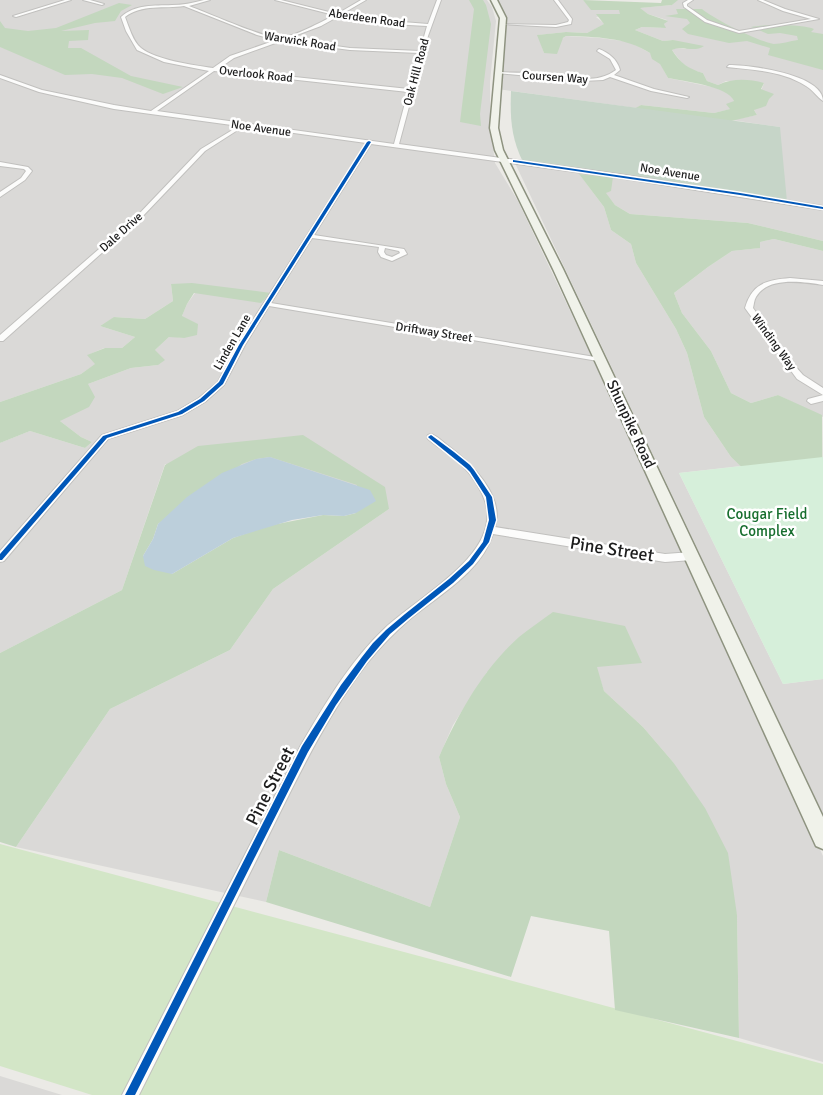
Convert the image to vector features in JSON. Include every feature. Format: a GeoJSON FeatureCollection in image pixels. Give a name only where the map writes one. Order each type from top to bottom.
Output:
{"type":"FeatureCollection","features":[{"type":"Feature","properties":{"kind":"main road","name":"Shunpike Road"},"geometry":{"type":"LineString","coordinates":[[494,0],[502,12],[503,24],[494,128],[503,160],[601,360],[823,839]]}},
{"type":"Feature","properties":{"kind":"street"},"geometry":{"type":"LineString","coordinates":[[15,16],[69,0]]}},
{"type":"Feature","properties":{"kind":"street"},"geometry":{"type":"LineString","coordinates":[[85,0],[102,4]]}},
{"type":"Feature","properties":{"kind":"street"},"geometry":{"type":"LineString","coordinates":[[184,5],[208,0]]}},
{"type":"Feature","properties":{"kind":"street","name":"Aberdeen Road"},"geometry":{"type":"LineString","coordinates":[[277,0],[337,16],[369,21],[429,25]]}},
{"type":"Feature","properties":{"kind":"street"},"geometry":{"type":"LineString","coordinates":[[151,113],[232,57],[307,30],[337,16],[364,0]]}},
{"type":"Feature","properties":{"kind":"street","name":"Oak Hill Road"},"geometry":{"type":"LineString","coordinates":[[396,145],[429,25],[439,0]]}},
{"type":"Feature","properties":{"kind":"street"},"geometry":{"type":"LineString","coordinates":[[503,24],[556,26],[570,23],[571,20],[556,0]]}},
{"type":"Feature","properties":{"kind":"street"},"geometry":{"type":"LineString","coordinates":[[691,0],[685,3],[686,8],[706,21],[739,32],[817,19]]}},
{"type":"Feature","properties":{"kind":"street"},"geometry":{"type":"LineString","coordinates":[[760,0],[784,10],[823,20]]}},
{"type":"Feature","properties":{"kind":"street","name":"Overlook Road"},"geometry":{"type":"LineString","coordinates":[[184,5],[138,10],[123,16],[130,37],[139,49],[166,61],[214,70],[412,91]]}},
{"type":"Feature","properties":{"kind":"street","name":"Warwick Road"},"geometry":{"type":"LineString","coordinates":[[184,5],[258,34],[278,39],[340,48],[421,52]]}},
{"type":"Feature","properties":{"kind":"street","name":"Coursen Way"},"geometry":{"type":"LineString","coordinates":[[599,50],[608,54],[617,65],[618,70],[611,76]]}},
{"type":"Feature","properties":{"kind":"street"},"geometry":{"type":"LineString","coordinates":[[729,66],[756,68],[788,76],[814,89],[823,100]]}},
{"type":"Feature","properties":{"kind":"street","name":"Coursen Way"},"geometry":{"type":"LineString","coordinates":[[499,74],[535,75],[582,80],[611,76],[658,92],[687,97]]}},
{"type":"Feature","properties":{"kind":"street","name":"Noe Avenue"},"geometry":{"type":"LineString","coordinates":[[0,76],[50,94],[151,113],[503,160],[740,194],[823,208]]}},
{"type":"Feature","properties":{"kind":"street","name":"Dale Drive"},"geometry":{"type":"LineString","coordinates":[[0,339],[139,217],[203,150],[242,126]]}},
{"type":"Feature","properties":{"kind":"street","name":"Linden Lane"},"geometry":{"type":"LineString","coordinates":[[0,558],[105,437],[180,413],[202,400],[221,383],[241,345],[369,142]]}},
{"type":"Feature","properties":{"kind":"street"},"geometry":{"type":"LineString","coordinates":[[0,164],[26,168],[29,171],[23,179],[0,195]]}},
{"type":"Feature","properties":{"kind":"street"},"geometry":{"type":"LineString","coordinates":[[310,236],[383,246]]}},
{"type":"Feature","properties":{"kind":"street","name":"Winding Way"},"geometry":{"type":"LineString","coordinates":[[823,283],[789,280],[768,284],[754,292],[749,301],[749,308],[792,368],[800,377],[823,392]]}},
{"type":"Feature","properties":{"kind":"street","name":"Driftway Street"},"geometry":{"type":"LineString","coordinates":[[267,304],[601,360]]}},
{"type":"Feature","properties":{"kind":"street"},"geometry":{"type":"LineString","coordinates":[[811,401],[823,398]]}},
{"type":"Feature","properties":{"kind":"street"},"geometry":{"type":"LineString","coordinates":[[431,437],[472,470],[480,481],[492,506],[492,530]]}},
{"type":"Feature","properties":{"kind":"street","name":"Pine Street"},"geometry":{"type":"LineString","coordinates":[[130,1095],[305,749],[335,698],[362,661],[389,632],[471,563],[488,542],[492,530],[665,558],[692,556]]}},
{"type":"Feature","properties":{"kind":"shaded area"},"geometry":{"type":"Polygon","coordinates":[[[0,0],[487,0],[492,7],[496,21],[490,82],[490,124],[495,163],[518,201],[583,338],[823,856],[823,1062],[739,1038],[737,915],[673,762],[643,727],[604,691],[596,667],[487,672],[453,725],[439,757],[446,784],[460,817],[430,907],[279,850],[266,902],[16,847],[110,709],[230,650],[273,589],[389,509],[165,464],[122,590],[0,653],[0,443],[30,431],[85,448],[92,442],[81,437],[60,421],[88,384],[131,368],[158,365],[155,350],[170,336],[184,338],[182,316],[187,304],[195,293],[171,284],[173,301],[145,319],[115,317],[100,326],[135,337],[122,348],[104,348],[88,355],[96,364],[81,374],[0,402],[0,0]]]}},
{"type":"Feature","properties":{"kind":"shaded area"},"geometry":{"type":"Polygon","coordinates":[[[494,0],[583,0],[592,10],[620,10],[620,14],[596,17],[605,24],[587,33],[566,32],[538,35],[544,53],[566,36],[630,42],[650,53],[660,63],[668,78],[722,89],[732,96],[734,101],[731,109],[714,113],[641,105],[637,108],[497,89],[503,18],[494,0]]]}},
{"type":"Feature","properties":{"kind":"shaded area"},"geometry":{"type":"Polygon","coordinates":[[[676,0],[823,0],[823,241],[748,223],[630,214],[615,205],[605,193],[613,177],[580,175],[604,207],[611,230],[631,244],[636,263],[676,329],[687,353],[704,417],[731,457],[741,466],[679,473],[783,684],[823,679],[823,814],[514,161],[740,194],[780,127],[732,120],[757,115],[754,110],[764,83],[726,81],[718,85],[707,81],[703,73],[692,70],[682,63],[672,50],[676,48],[687,49],[673,40],[663,41],[635,30],[642,27],[665,28],[664,24],[667,20],[648,14],[639,8],[672,5],[676,0]]]}},
{"type":"Feature","properties":{"kind":"shaded area"},"geometry":{"type":"Polygon","coordinates":[[[774,239],[823,251],[823,417],[778,395],[751,403],[731,393],[711,351],[682,313],[674,293],[732,251],[759,248],[760,242],[774,239]]]}},
{"type":"Feature","properties":{"kind":"shaded area"},"geometry":{"type":"Polygon","coordinates":[[[0,1076],[62,1095],[0,1095],[0,1076]]]}},
{"type":"Feature","properties":{"kind":"green space"},"geometry":{"type":"Polygon","coordinates":[[[469,0],[483,0],[491,24],[480,114],[481,126],[460,122],[474,9],[469,0]]]}},
{"type":"Feature","properties":{"kind":"green space"},"geometry":{"type":"Polygon","coordinates":[[[583,0],[661,3],[662,0],[678,0],[672,5],[640,8],[648,14],[668,21],[664,24],[666,28],[642,27],[635,30],[663,41],[673,40],[704,46],[696,49],[680,48],[672,50],[685,65],[703,73],[707,81],[718,85],[735,80],[764,83],[761,89],[774,94],[766,106],[754,110],[757,115],[727,122],[634,109],[641,105],[714,113],[730,109],[726,104],[734,101],[723,91],[668,78],[660,64],[652,59],[650,53],[620,41],[566,36],[563,38],[557,54],[544,53],[537,35],[566,32],[587,33],[604,24],[596,14],[620,14],[619,10],[591,10],[583,0]]]}},
{"type":"Feature","properties":{"kind":"green space"},"geometry":{"type":"Polygon","coordinates":[[[119,3],[132,5],[121,11],[115,21],[95,23],[61,31],[89,30],[88,40],[69,41],[68,48],[81,48],[131,76],[183,87],[163,94],[122,78],[92,74],[65,75],[0,47],[0,21],[5,28],[28,31],[56,28],[119,3]]]}},
{"type":"Feature","properties":{"kind":"green space"},"geometry":{"type":"Polygon","coordinates":[[[676,9],[702,9],[737,30],[774,44],[798,40],[797,36],[780,33],[768,34],[751,27],[783,25],[814,29],[811,32],[823,34],[823,70],[768,55],[770,48],[747,41],[729,43],[688,34],[682,29],[690,23],[687,19],[665,16],[678,14],[676,9]]]}},
{"type":"Feature","properties":{"kind":"green space"},"geometry":{"type":"Polygon","coordinates":[[[511,91],[780,127],[787,202],[523,162],[512,128],[511,91]]]}},
{"type":"Feature","properties":{"kind":"green space"},"geometry":{"type":"Polygon","coordinates":[[[579,174],[613,177],[611,191],[606,193],[615,205],[630,214],[748,223],[823,241],[823,251],[774,239],[760,242],[760,248],[732,251],[674,293],[682,313],[711,351],[731,393],[751,403],[778,395],[822,415],[823,544],[731,457],[704,417],[687,353],[676,329],[636,263],[631,244],[611,230],[604,207],[579,174]]]}},
{"type":"Feature","properties":{"kind":"green space"},"geometry":{"type":"Polygon","coordinates":[[[192,283],[271,293],[261,303],[194,293],[182,316],[198,324],[197,335],[184,338],[169,337],[155,350],[165,360],[158,365],[131,368],[88,384],[95,397],[89,407],[60,421],[81,437],[92,442],[85,448],[30,431],[0,443],[0,402],[81,374],[95,364],[87,355],[105,348],[122,348],[135,337],[100,326],[114,317],[145,319],[173,301],[171,284],[192,283]]]}},
{"type":"Feature","properties":{"kind":"green space"},"geometry":{"type":"Polygon","coordinates":[[[303,435],[385,487],[389,509],[273,589],[230,650],[110,709],[16,847],[0,842],[0,653],[122,590],[165,465],[198,446],[303,435]],[[270,457],[256,459],[242,464],[158,524],[153,539],[143,556],[172,574],[233,538],[267,526],[323,515],[344,516],[356,513],[357,485],[270,457]]]}},
{"type":"Feature","properties":{"kind":"green space","name":"Cougar Field Complex"},"geometry":{"type":"Polygon","coordinates":[[[823,457],[823,679],[783,684],[679,473],[823,457]]]}},
{"type":"Feature","properties":{"kind":"green space"},"geometry":{"type":"Polygon","coordinates":[[[553,612],[625,626],[642,663],[597,667],[604,691],[643,727],[673,762],[705,808],[728,853],[737,915],[739,1038],[615,1010],[609,931],[531,916],[511,977],[266,902],[279,850],[430,907],[460,817],[446,784],[439,757],[463,709],[494,663],[519,637],[553,612]]]}},
{"type":"Feature","properties":{"kind":"green space"},"geometry":{"type":"Polygon","coordinates":[[[0,844],[823,1064],[823,1095],[92,1095],[0,1066],[0,844]]]}},
{"type":"Feature","properties":{"kind":"water"},"geometry":{"type":"Polygon","coordinates":[[[270,457],[370,490],[376,501],[356,513],[344,516],[323,515],[292,520],[233,538],[172,574],[145,566],[143,556],[153,539],[158,524],[187,497],[222,473],[256,459],[270,457]]]}},
{"type":"Feature","properties":{"kind":"cycle path"},"geometry":{"type":"LineString","coordinates":[[0,558],[105,437],[180,413],[202,400],[221,383],[241,345],[369,142]]}},
{"type":"Feature","properties":{"kind":"cycle path"},"geometry":{"type":"LineString","coordinates":[[514,161],[823,208]]}},
{"type":"Feature","properties":{"kind":"cycle path"},"geometry":{"type":"LineString","coordinates":[[130,1095],[305,749],[333,702],[353,673],[388,632],[451,581],[471,562],[486,542],[492,520],[489,497],[468,466],[431,437]]}}]}
